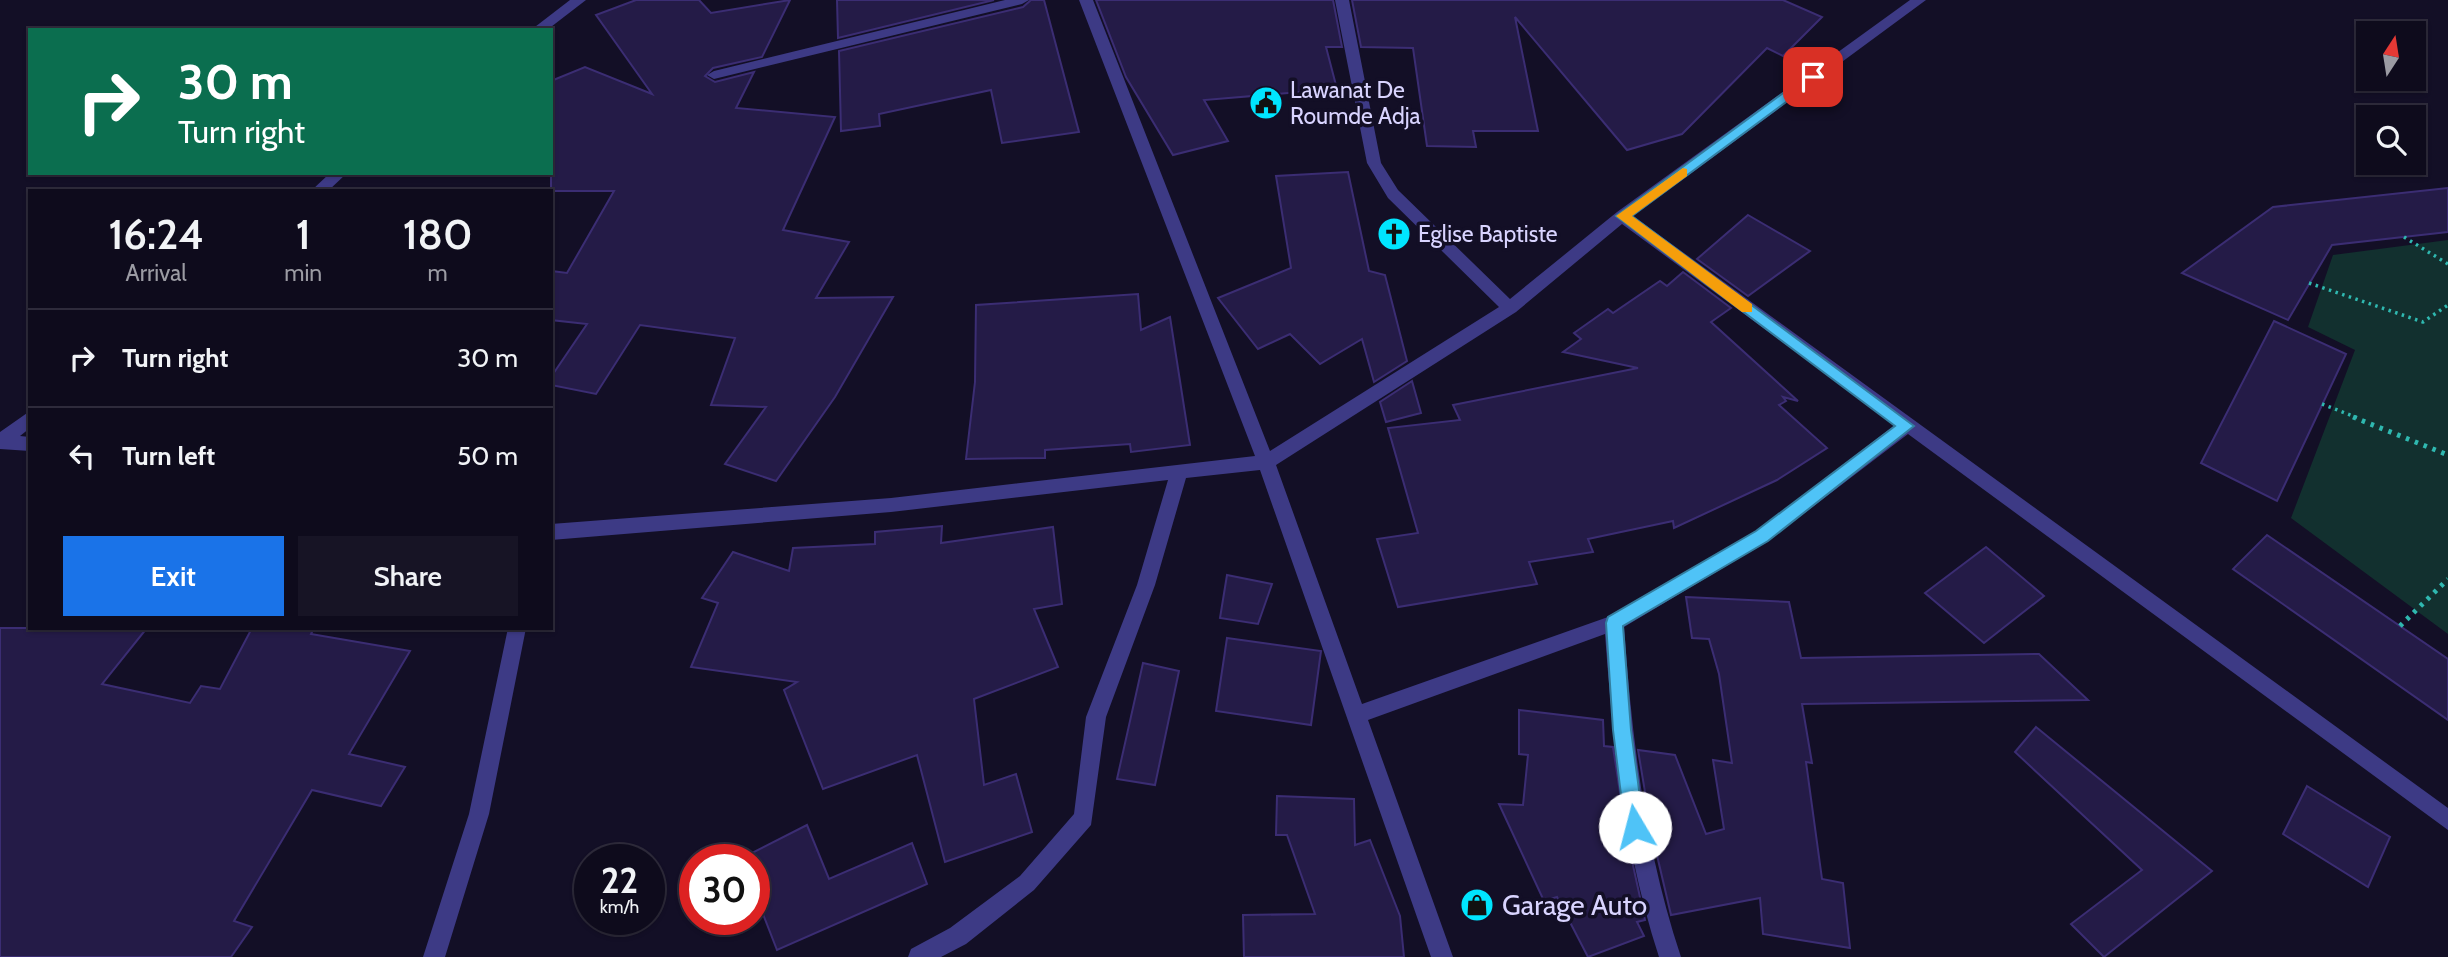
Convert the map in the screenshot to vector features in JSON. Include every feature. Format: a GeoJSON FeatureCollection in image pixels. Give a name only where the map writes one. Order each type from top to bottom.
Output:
{"type":"FeatureCollection","features":[{"type":"Feature","properties":{"kind":"street"},"geometry":{"type":"LineString","coordinates":[[541,28],[579,0]]}},
{"type":"Feature","properties":{"kind":"street"},"geometry":{"type":"LineString","coordinates":[[714,75],[1022,0]]}},
{"type":"Feature","properties":{"kind":"street"},"geometry":{"type":"LineString","coordinates":[[1086,0],[1266,462],[1443,957]]}},
{"type":"Feature","properties":{"kind":"street"},"geometry":{"type":"LineString","coordinates":[[1342,0],[1374,163],[1393,194],[1510,308]]}},
{"type":"Feature","properties":{"kind":"street"},"geometry":{"type":"LineString","coordinates":[[553,532],[891,506],[1266,462],[1510,308],[1622,216],[1919,0]]}},
{"type":"Feature","properties":{"kind":"street"},"geometry":{"type":"LineString","coordinates":[[320,189],[338,175]]}},
{"type":"Feature","properties":{"kind":"street"},"geometry":{"type":"LineString","coordinates":[[1622,216],[2448,820]]}},
{"type":"Feature","properties":{"kind":"street"},"geometry":{"type":"LineString","coordinates":[[1,441],[28,420]]}},
{"type":"Feature","properties":{"kind":"street"},"geometry":{"type":"LineString","coordinates":[[1356,715],[1614,623],[1762,536],[1906,426]]}},
{"type":"Feature","properties":{"kind":"street"},"geometry":{"type":"LineString","coordinates":[[1,441],[28,444]]}},
{"type":"Feature","properties":{"kind":"street"},"geometry":{"type":"LineString","coordinates":[[919,957],[958,936],[1027,883],[1084,818],[1096,717],[1146,585],[1179,472]]}},
{"type":"Feature","properties":{"kind":"street"},"geometry":{"type":"LineString","coordinates":[[1614,623],[1622,730],[1635,827],[1670,957]]}},
{"type":"Feature","properties":{"kind":"street"},"geometry":{"type":"LineString","coordinates":[[434,957],[479,814],[517,630]]}},
{"type":"Feature","properties":{"kind":"path"},"geometry":{"type":"LineString","coordinates":[[2404,237],[2448,264]]}},
{"type":"Feature","properties":{"kind":"path"},"geometry":{"type":"LineString","coordinates":[[2309,283],[2423,322],[2448,305]]}},
{"type":"Feature","properties":{"kind":"path"},"geometry":{"type":"LineString","coordinates":[[2322,404],[2448,455]]}},
{"type":"Feature","properties":{"kind":"path"},"geometry":{"type":"LineString","coordinates":[[2400,625],[2448,579]]}},
{"type":"Feature","properties":{"kind":"green space"},"geometry":{"type":"Polygon","coordinates":[[[2448,240],[2448,634],[2291,518],[2355,350],[2308,327],[2333,255],[2448,240]]]}},
{"type":"Feature","properties":{"kind":"building"},"geometry":{"type":"Polygon","coordinates":[[[636,0],[699,0],[711,13],[790,0],[762,57],[713,68],[705,76],[715,82],[754,72],[736,108],[835,117],[783,230],[849,242],[816,298],[893,297],[835,397],[776,481],[725,464],[766,407],[711,405],[735,338],[640,325],[596,394],[553,385],[553,374],[587,324],[553,320],[553,271],[567,273],[614,191],[551,189],[553,80],[585,67],[652,94],[596,15],[636,0]]]}},
{"type":"Feature","properties":{"kind":"building"},"geometry":{"type":"Polygon","coordinates":[[[837,0],[994,0],[838,38],[837,0]]]}},
{"type":"Feature","properties":{"kind":"building"},"geometry":{"type":"Polygon","coordinates":[[[1031,0],[1044,0],[1079,132],[1002,143],[991,90],[879,114],[880,126],[841,131],[839,51],[1023,7],[1031,0]]]}},
{"type":"Feature","properties":{"kind":"building"},"geometry":{"type":"Polygon","coordinates":[[[1096,0],[1333,0],[1342,47],[1326,47],[1337,89],[1204,100],[1228,141],[1173,155],[1126,77],[1096,0]]]}},
{"type":"Feature","properties":{"kind":"building"},"geometry":{"type":"Polygon","coordinates":[[[1352,0],[1783,0],[1822,17],[1783,56],[1767,48],[1682,134],[1627,150],[1515,17],[1538,131],[1473,131],[1476,147],[1427,146],[1413,48],[1361,47],[1352,0]]]}},
{"type":"Feature","properties":{"kind":"building"},"geometry":{"type":"Polygon","coordinates":[[[1348,172],[1369,271],[1385,275],[1407,361],[1374,382],[1362,339],[1320,364],[1290,334],[1258,349],[1218,298],[1291,268],[1276,176],[1348,172]]]}},
{"type":"Feature","properties":{"kind":"building"},"geometry":{"type":"Polygon","coordinates":[[[2448,188],[2448,232],[2332,245],[2288,320],[2182,273],[2273,207],[2448,188]]]}},
{"type":"Feature","properties":{"kind":"building"},"geometry":{"type":"Polygon","coordinates":[[[1748,215],[1810,251],[1748,296],[1697,259],[1748,215]]]}},
{"type":"Feature","properties":{"kind":"building"},"geometry":{"type":"Polygon","coordinates":[[[1683,272],[1731,308],[1711,322],[1798,401],[1783,397],[1786,401],[1779,405],[1827,448],[1777,480],[1674,528],[1673,521],[1588,539],[1593,552],[1529,562],[1537,584],[1398,607],[1377,539],[1418,533],[1388,428],[1460,420],[1453,405],[1638,368],[1563,352],[1581,339],[1574,333],[1608,309],[1613,313],[1660,281],[1667,286],[1683,272]]]}},
{"type":"Feature","properties":{"kind":"building"},"geometry":{"type":"Polygon","coordinates":[[[1138,294],[1141,330],[1170,317],[1190,445],[1131,452],[1130,444],[1045,450],[1045,458],[966,459],[975,382],[976,305],[1138,294]]]}},
{"type":"Feature","properties":{"kind":"building"},"geometry":{"type":"Polygon","coordinates":[[[2274,321],[2346,354],[2277,501],[2201,463],[2274,321]]]}},
{"type":"Feature","properties":{"kind":"building"},"geometry":{"type":"Polygon","coordinates":[[[1412,381],[1421,413],[1386,422],[1380,402],[1412,381]]]}},
{"type":"Feature","properties":{"kind":"building"},"geometry":{"type":"Polygon","coordinates":[[[942,526],[941,543],[1053,527],[1062,604],[1034,609],[1058,667],[974,699],[984,785],[1016,774],[1032,832],[945,862],[917,755],[823,789],[784,690],[797,682],[691,667],[718,603],[702,598],[733,552],[789,571],[793,548],[875,544],[875,532],[942,526]]]}},
{"type":"Feature","properties":{"kind":"building"},"geometry":{"type":"Polygon","coordinates":[[[2267,535],[2448,659],[2448,720],[2233,569],[2267,535]]]}},
{"type":"Feature","properties":{"kind":"building"},"geometry":{"type":"Polygon","coordinates":[[[1986,547],[2044,596],[1984,643],[1925,593],[1986,547]]]}},
{"type":"Feature","properties":{"kind":"building"},"geometry":{"type":"Polygon","coordinates":[[[1227,575],[1272,584],[1258,624],[1220,618],[1227,575]]]}},
{"type":"Feature","properties":{"kind":"building"},"geometry":{"type":"Polygon","coordinates":[[[1686,597],[1789,602],[1801,658],[2039,654],[2088,700],[1802,704],[1812,763],[1806,762],[1822,879],[1843,883],[1850,948],[1763,934],[1760,898],[1671,915],[1652,834],[1638,750],[1675,755],[1706,834],[1724,829],[1713,760],[1732,763],[1719,674],[1709,639],[1692,638],[1686,597]]]}},
{"type":"Feature","properties":{"kind":"building"},"geometry":{"type":"Polygon","coordinates":[[[0,628],[145,630],[102,684],[190,703],[201,686],[220,689],[251,630],[313,630],[311,634],[410,651],[349,754],[405,767],[381,806],[312,790],[234,921],[252,927],[231,957],[0,957],[0,628]]]}},
{"type":"Feature","properties":{"kind":"building"},"geometry":{"type":"Polygon","coordinates":[[[1227,638],[1321,651],[1311,725],[1216,711],[1227,638]]]}},
{"type":"Feature","properties":{"kind":"building"},"geometry":{"type":"Polygon","coordinates":[[[1143,663],[1179,671],[1155,785],[1117,779],[1143,663]]]}},
{"type":"Feature","properties":{"kind":"building"},"geometry":{"type":"Polygon","coordinates":[[[1519,710],[1603,720],[1604,746],[1613,747],[1627,838],[1645,920],[1637,922],[1644,936],[1588,957],[1557,897],[1544,901],[1499,804],[1523,805],[1528,755],[1519,754],[1519,710]]]}},
{"type":"Feature","properties":{"kind":"building"},"geometry":{"type":"Polygon","coordinates":[[[2036,727],[2212,871],[2104,957],[2071,924],[2142,870],[2015,752],[2036,727]]]}},
{"type":"Feature","properties":{"kind":"building"},"geometry":{"type":"Polygon","coordinates":[[[2307,786],[2390,837],[2368,887],[2283,834],[2307,786]]]}},
{"type":"Feature","properties":{"kind":"building"},"geometry":{"type":"Polygon","coordinates":[[[1277,796],[1354,799],[1355,845],[1370,840],[1400,916],[1404,957],[1244,957],[1243,915],[1315,914],[1287,835],[1276,835],[1277,796]]]}},
{"type":"Feature","properties":{"kind":"building"},"geometry":{"type":"Polygon","coordinates":[[[807,825],[829,879],[912,843],[927,884],[777,950],[770,932],[770,844],[807,825]]]}},
{"type":"Feature","properties":{"kind":"slow traffic"},"geometry":{"type":"LineString","coordinates":[[1683,172],[1622,216],[1747,308]]}},
{"type":"Feature","properties":{"kind":"place","name":"Lawanat De Roumde Adja"},"geometry":{"type":"Point","coordinates":[1266,103]}},
{"type":"Feature","properties":{"kind":"place","name":"Eglise Baptiste"},"geometry":{"type":"Point","coordinates":[1394,234]}},
{"type":"Feature","properties":{"kind":"place","name":"Garage Auto"},"geometry":{"type":"Point","coordinates":[1477,905]}},
{"type":"Feature","properties":{"kind":"route"},"geometry":{"type":"LineString","coordinates":[[1635,827],[1622,730],[1614,623],[1762,536],[1906,426],[1622,216],[1813,77]]}}]}
